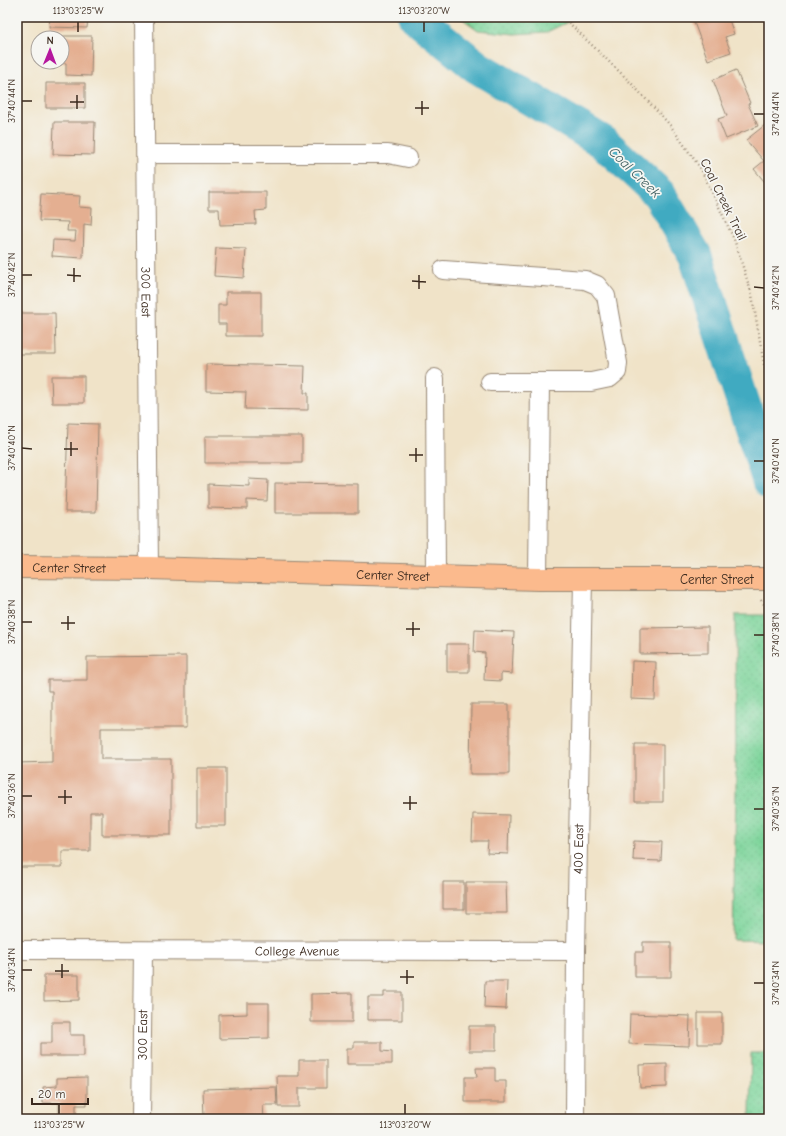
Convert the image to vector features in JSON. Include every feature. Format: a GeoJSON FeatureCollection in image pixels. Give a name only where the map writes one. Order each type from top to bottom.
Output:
{"type":"FeatureCollection","features":[{"type":"Feature","properties":{"kind":"main road","name":"Center Street"},"geometry":{"type":"LineString","coordinates":[[17,567],[149,568],[538,579],[758,579]]}},
{"type":"Feature","properties":{"kind":"street","name":"300 East"},"geometry":{"type":"LineString","coordinates":[[144,17],[149,568]]}},
{"type":"Feature","properties":{"kind":"street"},"geometry":{"type":"LineString","coordinates":[[146,154],[388,154],[408,158]]}},
{"type":"Feature","properties":{"kind":"street"},"geometry":{"type":"LineString","coordinates":[[443,270],[585,280],[597,285],[606,296],[618,363],[617,372],[610,378],[591,382],[490,382]]}},
{"type":"Feature","properties":{"kind":"street"},"geometry":{"type":"LineString","coordinates":[[434,378],[436,576]]}},
{"type":"Feature","properties":{"kind":"street"},"geometry":{"type":"LineString","coordinates":[[538,579],[540,382]]}},
{"type":"Feature","properties":{"kind":"street","name":"400 East"},"geometry":{"type":"LineString","coordinates":[[575,1119],[576,951],[583,579]]}},
{"type":"Feature","properties":{"kind":"street","name":"College Avenue"},"geometry":{"type":"LineString","coordinates":[[17,950],[576,951]]}},
{"type":"Feature","properties":{"kind":"street","name":"300 East"},"geometry":{"type":"LineString","coordinates":[[141,1119],[143,951]]}},
{"type":"Feature","properties":{"kind":"path","name":"Coal Creek Trail"},"geometry":{"type":"LineString","coordinates":[[563,17],[630,82],[670,125],[701,169],[734,239],[752,295],[769,389]]}},
{"type":"Feature","properties":{"kind":"green space"},"geometry":{"type":"Polygon","coordinates":[[[460,17],[578,17],[547,32],[514,34],[478,30],[460,17]]]}},
{"type":"Feature","properties":{"kind":"green space"},"geometry":{"type":"Polygon","coordinates":[[[735,615],[769,615],[769,941],[733,940],[736,791],[735,615]]]}},
{"type":"Feature","properties":{"kind":"green space"},"geometry":{"type":"Polygon","coordinates":[[[751,1053],[769,1053],[769,1119],[750,1119],[751,1053]]]}},
{"type":"Feature","properties":{"kind":"building"},"geometry":{"type":"Polygon","coordinates":[[[50,17],[88,17],[87,28],[49,27],[50,17]]]}},
{"type":"Feature","properties":{"kind":"building"},"geometry":{"type":"Polygon","coordinates":[[[692,17],[728,17],[734,34],[725,37],[731,52],[708,60],[692,17]]]}},
{"type":"Feature","properties":{"kind":"building"},"geometry":{"type":"Polygon","coordinates":[[[70,36],[92,36],[91,76],[66,75],[66,70],[70,70],[70,36]]]}},
{"type":"Feature","properties":{"kind":"building"},"geometry":{"type":"Polygon","coordinates":[[[736,70],[750,103],[748,104],[758,126],[726,139],[718,119],[727,116],[713,80],[736,70]]]}},
{"type":"Feature","properties":{"kind":"building"},"geometry":{"type":"Polygon","coordinates":[[[46,83],[85,83],[85,108],[46,108],[46,83]]]}},
{"type":"Feature","properties":{"kind":"building"},"geometry":{"type":"Polygon","coordinates":[[[54,122],[95,122],[94,155],[53,154],[54,122]]]}},
{"type":"Feature","properties":{"kind":"building"},"geometry":{"type":"Polygon","coordinates":[[[765,125],[769,129],[769,187],[754,169],[764,161],[746,140],[765,125]]]}},
{"type":"Feature","properties":{"kind":"building"},"geometry":{"type":"Polygon","coordinates":[[[209,192],[266,192],[266,210],[255,211],[256,224],[220,225],[219,209],[209,209],[209,192]]]}},
{"type":"Feature","properties":{"kind":"building"},"geometry":{"type":"Polygon","coordinates":[[[41,194],[80,196],[79,207],[92,208],[91,225],[84,224],[83,258],[52,256],[53,240],[75,241],[76,231],[67,231],[68,222],[39,221],[41,194]]]}},
{"type":"Feature","properties":{"kind":"building"},"geometry":{"type":"Polygon","coordinates":[[[216,248],[246,249],[244,278],[214,276],[216,248]]]}},
{"type":"Feature","properties":{"kind":"building"},"geometry":{"type":"Polygon","coordinates":[[[226,292],[261,292],[261,336],[226,336],[226,324],[218,324],[218,305],[226,305],[226,292]]]}},
{"type":"Feature","properties":{"kind":"building"},"geometry":{"type":"Polygon","coordinates":[[[17,313],[55,313],[56,354],[17,354],[17,313]]]}},
{"type":"Feature","properties":{"kind":"building"},"geometry":{"type":"Polygon","coordinates":[[[206,364],[305,366],[304,393],[308,393],[308,410],[245,409],[246,392],[206,391],[206,364]]]}},
{"type":"Feature","properties":{"kind":"building"},"geometry":{"type":"Polygon","coordinates":[[[51,376],[84,376],[84,403],[52,403],[51,376]]]}},
{"type":"Feature","properties":{"kind":"building"},"geometry":{"type":"Polygon","coordinates":[[[68,423],[98,424],[96,512],[65,512],[68,423]]]}},
{"type":"Feature","properties":{"kind":"building"},"geometry":{"type":"Polygon","coordinates":[[[205,436],[302,436],[302,463],[205,463],[205,436]]]}},
{"type":"Feature","properties":{"kind":"building"},"geometry":{"type":"Polygon","coordinates":[[[249,479],[268,480],[267,501],[247,500],[247,509],[208,508],[208,484],[249,486],[249,479]]]}},
{"type":"Feature","properties":{"kind":"building"},"geometry":{"type":"Polygon","coordinates":[[[275,483],[358,484],[358,513],[275,513],[275,483]]]}},
{"type":"Feature","properties":{"kind":"building"},"geometry":{"type":"Polygon","coordinates":[[[708,627],[708,653],[640,654],[640,628],[708,627]]]}},
{"type":"Feature","properties":{"kind":"building"},"geometry":{"type":"Polygon","coordinates":[[[475,630],[514,632],[512,674],[501,673],[501,681],[484,680],[485,653],[474,652],[475,630]]]}},
{"type":"Feature","properties":{"kind":"building"},"geometry":{"type":"Polygon","coordinates":[[[447,644],[469,644],[469,672],[447,672],[447,644]]]}},
{"type":"Feature","properties":{"kind":"building"},"geometry":{"type":"Polygon","coordinates":[[[186,656],[186,728],[101,728],[101,759],[171,759],[171,835],[102,835],[102,812],[90,812],[90,851],[62,851],[62,867],[20,867],[20,822],[17,822],[17,763],[52,762],[52,691],[48,691],[48,680],[87,680],[87,657],[186,656]]]}},
{"type":"Feature","properties":{"kind":"building"},"geometry":{"type":"Polygon","coordinates":[[[632,661],[656,662],[655,700],[631,699],[632,661]]]}},
{"type":"Feature","properties":{"kind":"building"},"geometry":{"type":"Polygon","coordinates":[[[471,704],[509,704],[509,774],[470,774],[471,704]]]}},
{"type":"Feature","properties":{"kind":"building"},"geometry":{"type":"Polygon","coordinates":[[[635,744],[663,744],[663,802],[635,802],[635,744]]]}},
{"type":"Feature","properties":{"kind":"building"},"geometry":{"type":"Polygon","coordinates":[[[197,768],[226,768],[226,826],[197,826],[197,768]]]}},
{"type":"Feature","properties":{"kind":"building"},"geometry":{"type":"Polygon","coordinates":[[[473,814],[509,815],[508,854],[487,853],[488,841],[472,841],[473,814]]]}},
{"type":"Feature","properties":{"kind":"building"},"geometry":{"type":"Polygon","coordinates":[[[634,841],[662,842],[661,861],[633,860],[634,841]]]}},
{"type":"Feature","properties":{"kind":"building"},"geometry":{"type":"Polygon","coordinates":[[[443,882],[464,882],[464,909],[443,909],[443,882]]]}},
{"type":"Feature","properties":{"kind":"building"},"geometry":{"type":"Polygon","coordinates":[[[466,882],[506,882],[507,913],[466,913],[466,882]]]}},
{"type":"Feature","properties":{"kind":"building"},"geometry":{"type":"Polygon","coordinates":[[[643,942],[671,942],[671,977],[635,977],[635,952],[643,952],[643,942]]]}},
{"type":"Feature","properties":{"kind":"building"},"geometry":{"type":"Polygon","coordinates":[[[44,975],[79,975],[79,1000],[44,1001],[44,975]]]}},
{"type":"Feature","properties":{"kind":"building"},"geometry":{"type":"Polygon","coordinates":[[[485,981],[507,981],[506,1009],[484,1008],[485,981]]]}},
{"type":"Feature","properties":{"kind":"building"},"geometry":{"type":"Polygon","coordinates":[[[384,992],[402,992],[402,1020],[368,1020],[368,997],[384,997],[384,992]]]}},
{"type":"Feature","properties":{"kind":"building"},"geometry":{"type":"Polygon","coordinates":[[[352,993],[352,1022],[311,1022],[311,994],[352,993]]]}},
{"type":"Feature","properties":{"kind":"building"},"geometry":{"type":"Polygon","coordinates":[[[247,1003],[269,1003],[269,1038],[219,1039],[219,1015],[247,1014],[247,1003]]]}},
{"type":"Feature","properties":{"kind":"building"},"geometry":{"type":"Polygon","coordinates":[[[698,1013],[722,1013],[722,1044],[698,1044],[698,1013]]]}},
{"type":"Feature","properties":{"kind":"building"},"geometry":{"type":"Polygon","coordinates":[[[630,1014],[690,1016],[689,1046],[629,1044],[630,1014]]]}},
{"type":"Feature","properties":{"kind":"building"},"geometry":{"type":"Polygon","coordinates":[[[52,1022],[70,1022],[70,1035],[84,1035],[84,1056],[40,1056],[40,1043],[52,1043],[52,1022]]]}},
{"type":"Feature","properties":{"kind":"building"},"geometry":{"type":"Polygon","coordinates":[[[469,1026],[496,1026],[496,1051],[469,1051],[469,1026]]]}},
{"type":"Feature","properties":{"kind":"building"},"geometry":{"type":"Polygon","coordinates":[[[354,1042],[382,1042],[382,1051],[392,1052],[392,1064],[347,1064],[347,1048],[354,1048],[354,1042]]]}},
{"type":"Feature","properties":{"kind":"building"},"geometry":{"type":"Polygon","coordinates":[[[299,1060],[326,1060],[326,1088],[299,1088],[299,1107],[278,1107],[277,1076],[299,1076],[299,1060]]]}},
{"type":"Feature","properties":{"kind":"building"},"geometry":{"type":"Polygon","coordinates":[[[667,1064],[667,1087],[640,1088],[639,1065],[667,1064]]]}},
{"type":"Feature","properties":{"kind":"building"},"geometry":{"type":"Polygon","coordinates":[[[476,1068],[495,1068],[495,1081],[506,1081],[506,1102],[465,1102],[465,1077],[477,1077],[476,1068]]]}},
{"type":"Feature","properties":{"kind":"building"},"geometry":{"type":"Polygon","coordinates":[[[87,1077],[87,1105],[76,1105],[76,1115],[59,1115],[59,1103],[43,1103],[43,1087],[57,1086],[57,1078],[87,1077]]]}},
{"type":"Feature","properties":{"kind":"building"},"geometry":{"type":"Polygon","coordinates":[[[276,1087],[277,1105],[263,1105],[264,1119],[204,1119],[203,1089],[276,1087]]]}},
{"type":"Feature","properties":{"kind":"waterway","name":"Coal Creek"},"geometry":{"type":"LineString","coordinates":[[415,17],[477,67],[603,142],[659,194],[695,255],[769,482]]}}]}
